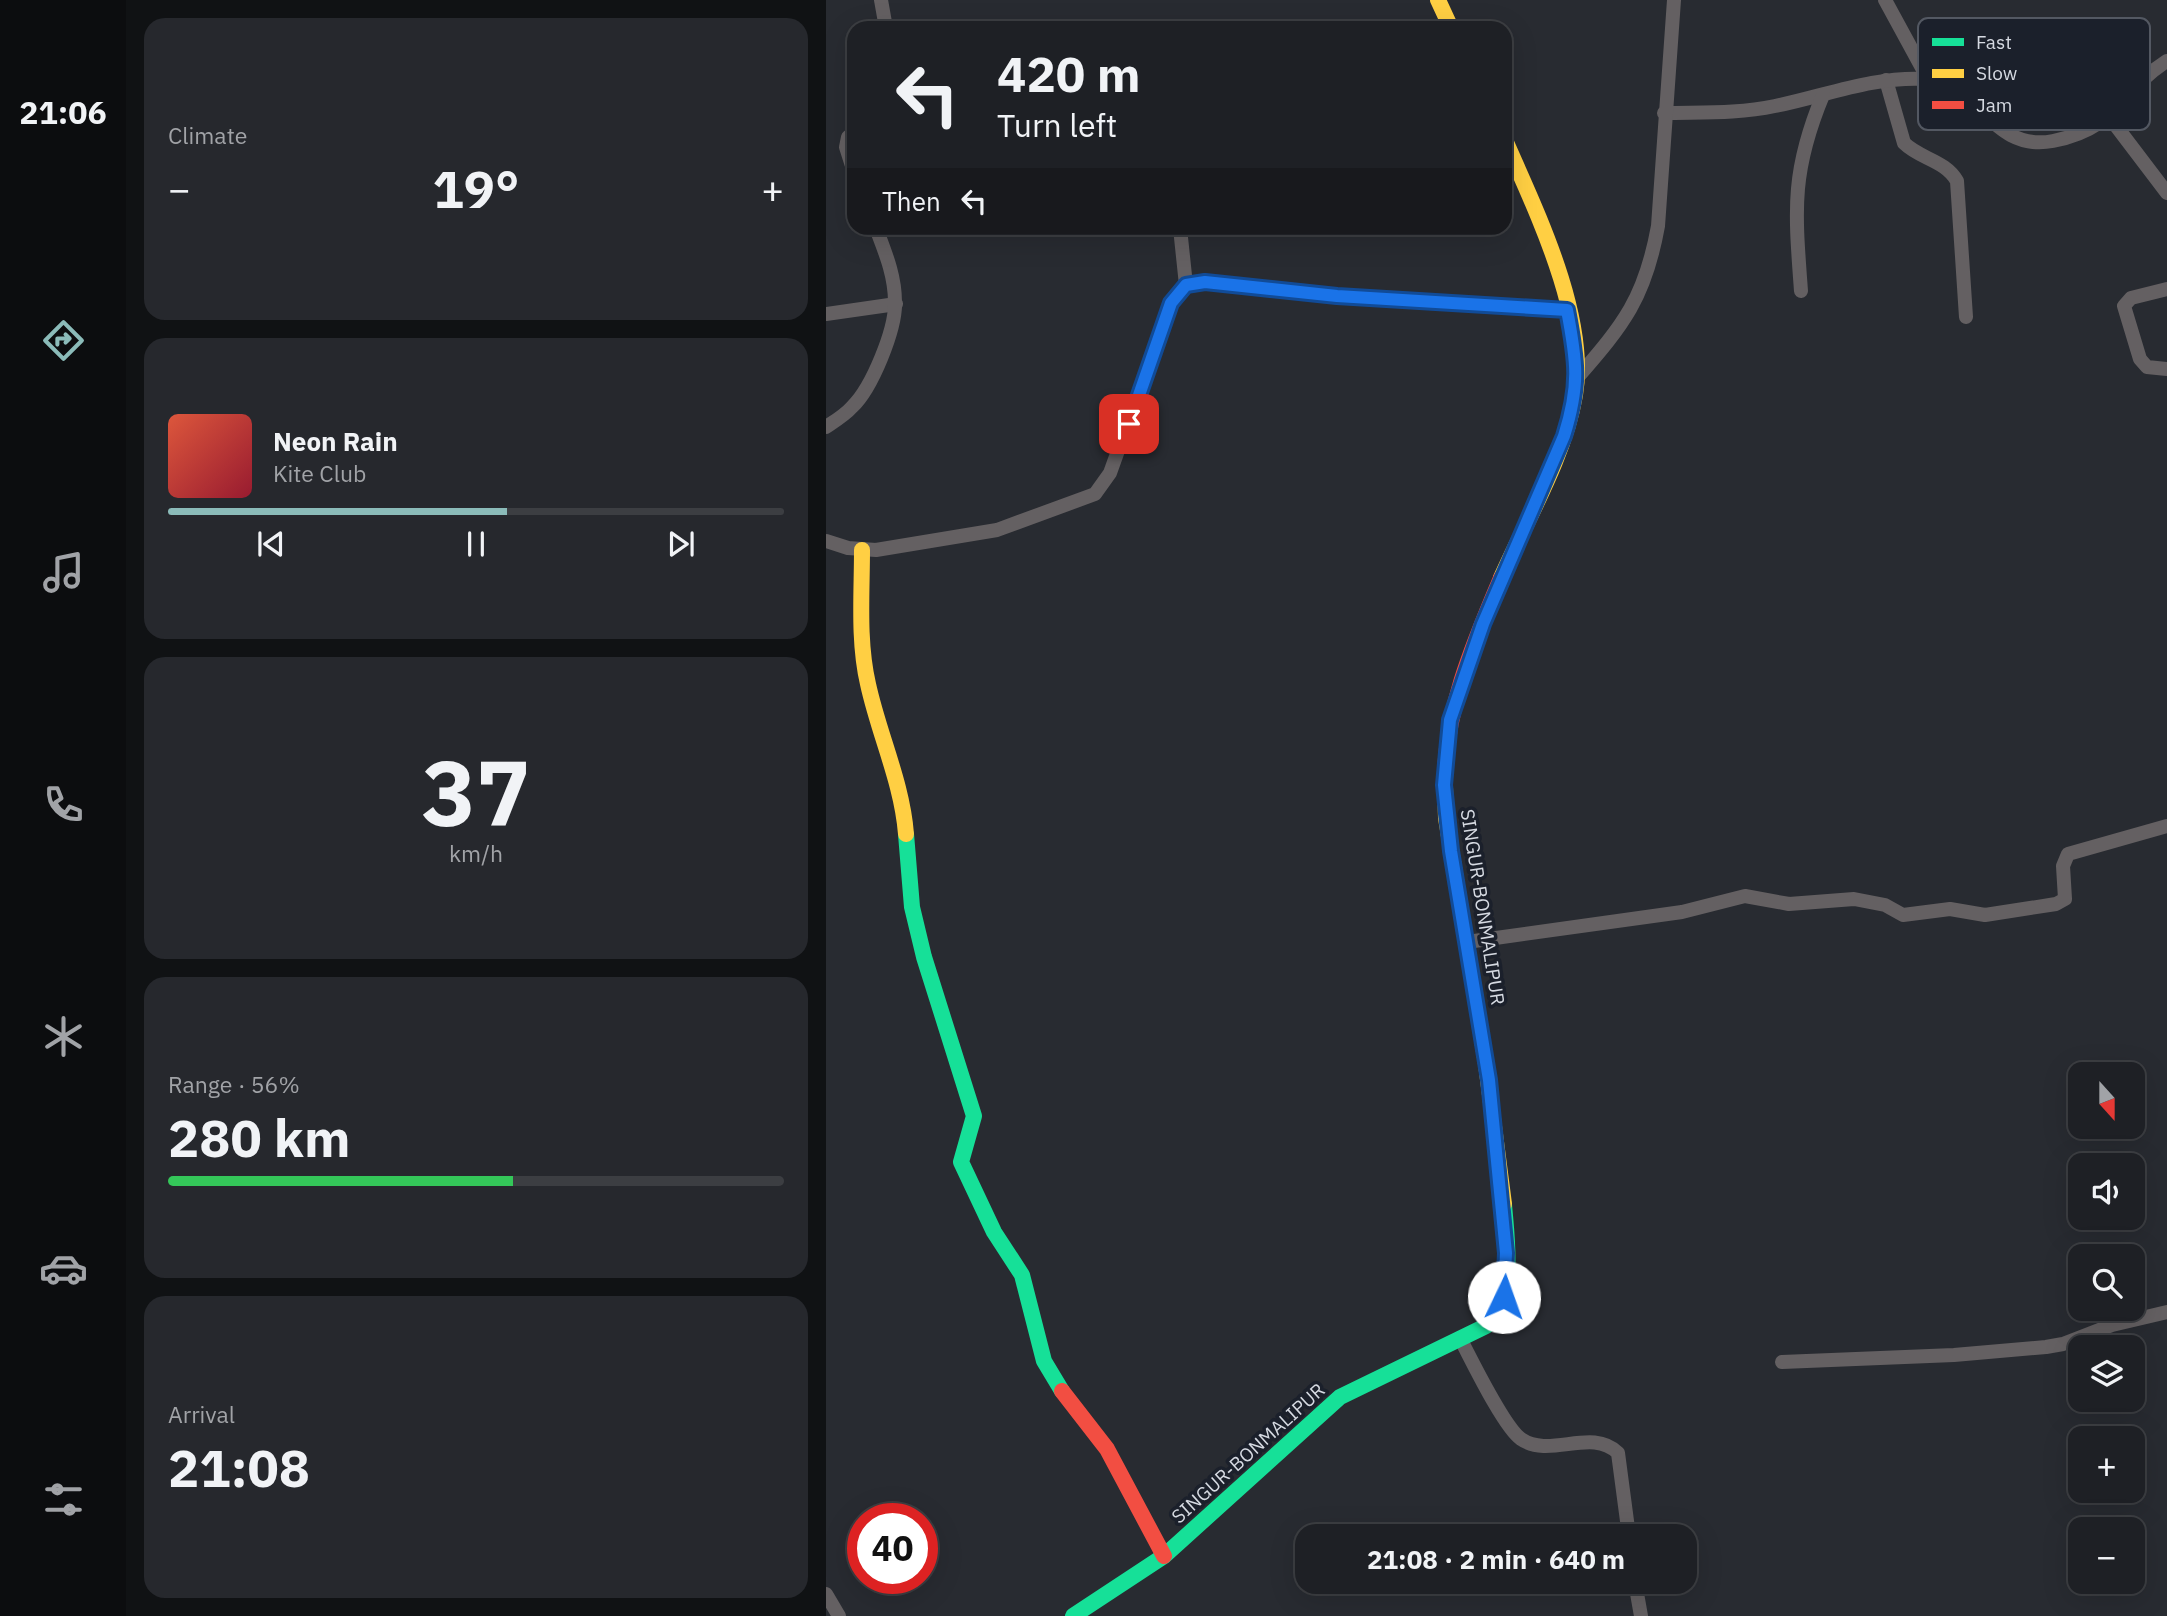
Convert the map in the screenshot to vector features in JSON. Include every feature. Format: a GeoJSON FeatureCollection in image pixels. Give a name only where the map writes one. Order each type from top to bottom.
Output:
{"type":"FeatureCollection","features":[{"type":"Feature","properties":{"kind":"street"},"geometry":{"type":"LineString","coordinates":[[881,0],[885,21]]}},
{"type":"Feature","properties":{"kind":"street"},"geometry":{"type":"LineString","coordinates":[[1438,0],[1448,21]]}},
{"type":"Feature","properties":{"kind":"street"},"geometry":{"type":"LineString","coordinates":[[1577,378],[1626,320],[1651,260],[1658,226],[1674,0]]}},
{"type":"Feature","properties":{"kind":"street"},"geometry":{"type":"LineString","coordinates":[[1885,0],[1918,61]]}},
{"type":"Feature","properties":{"kind":"street"},"geometry":{"type":"LineString","coordinates":[[2150,74],[2167,61]]}},
{"type":"Feature","properties":{"kind":"street"},"geometry":{"type":"LineString","coordinates":[[1664,113],[1731,112],[1773,107],[1886,80],[1918,79]]}},
{"type":"Feature","properties":{"kind":"street"},"geometry":{"type":"LineString","coordinates":[[1886,80],[1904,143],[1947,167],[1957,181],[1966,317]]}},
{"type":"Feature","properties":{"kind":"street"},"geometry":{"type":"LineString","coordinates":[[1801,291],[1796,184],[1806,136],[1823,95]]}},
{"type":"Feature","properties":{"kind":"street"},"geometry":{"type":"LineString","coordinates":[[2003,130],[2030,142],[2049,142],[2086,130]]}},
{"type":"Feature","properties":{"kind":"street"},"geometry":{"type":"LineString","coordinates":[[2118,130],[2167,194]]}},
{"type":"Feature","properties":{"kind":"street","name":"SINGUR-BONMALIPUR"},"geometry":{"type":"LineString","coordinates":[[1073,1616],[1164,1556],[1340,1397],[1385,1374],[1462,1342],[1496,1318],[1504,1297],[1506,1253],[1489,1080],[1446,818],[1444,785],[1450,720],[1483,624],[1564,436],[1577,378],[1577,359],[1567,310],[1527,190],[1512,156]]}},
{"type":"Feature","properties":{"kind":"street"},"geometry":{"type":"LineString","coordinates":[[826,427],[853,407],[889,338],[896,304],[893,279],[878,235]]}},
{"type":"Feature","properties":{"kind":"street"},"geometry":{"type":"LineString","coordinates":[[1181,235],[1186,285]]}},
{"type":"Feature","properties":{"kind":"street"},"geometry":{"type":"LineString","coordinates":[[826,541],[862,550],[997,530],[1095,494],[1110,473],[1171,303],[1186,285],[1205,282],[1337,296],[1567,310]]}},
{"type":"Feature","properties":{"kind":"street"},"geometry":{"type":"LineString","coordinates":[[2167,289],[2131,298],[2124,306],[2140,359],[2147,367],[2167,369]]}},
{"type":"Feature","properties":{"kind":"street"},"geometry":{"type":"LineString","coordinates":[[826,314],[896,304]]}},
{"type":"Feature","properties":{"kind":"street"},"geometry":{"type":"LineString","coordinates":[[862,550],[862,632],[867,681],[878,726],[904,804],[912,907],[924,957],[974,1116],[961,1162],[994,1232],[1022,1275],[1044,1362],[1120,1469],[1164,1556]]}},
{"type":"Feature","properties":{"kind":"street"},"geometry":{"type":"LineString","coordinates":[[1467,942],[1682,912],[1745,896],[1789,904],[1854,899],[1885,905],[1903,915],[1950,909],[1985,915],[2056,904],[2065,899],[2063,866],[2068,854],[2167,826]]}},
{"type":"Feature","properties":{"kind":"street"},"geometry":{"type":"LineString","coordinates":[[1782,1362],[1954,1355],[2063,1344],[2112,1325],[2167,1312]]}},
{"type":"Feature","properties":{"kind":"street"},"geometry":{"type":"LineString","coordinates":[[1462,1342],[1519,1438],[1540,1446],[1595,1442],[1609,1444],[1618,1453],[1627,1524]]}},
{"type":"Feature","properties":{"kind":"street"},"geometry":{"type":"LineString","coordinates":[[826,1594],[839,1616]]}},
{"type":"Feature","properties":{"kind":"street"},"geometry":{"type":"LineString","coordinates":[[1637,1594],[1641,1616]]}},
{"type":"Feature","properties":{"kind":"traffic: fast"},"geometry":{"type":"LineString","coordinates":[[906,834],[912,907],[924,957],[974,1116],[961,1162],[994,1232],[1022,1275],[1044,1361],[1062,1391]]}},
{"type":"Feature","properties":{"kind":"traffic: fast"},"geometry":{"type":"LineString","coordinates":[[1073,1616],[1164,1556],[1340,1397],[1486,1326],[1496,1314],[1506,1284],[1508,1252],[1504,1204]]}},
{"type":"Feature","properties":{"kind":"traffic: slow"},"geometry":{"type":"LineString","coordinates":[[1438,0],[1448,21]]}},
{"type":"Feature","properties":{"kind":"traffic: slow"},"geometry":{"type":"LineString","coordinates":[[1501,578],[1563,441],[1575,395],[1577,364],[1567,298],[1544,231],[1512,156]]}},
{"type":"Feature","properties":{"kind":"traffic: slow"},"geometry":{"type":"LineString","coordinates":[[862,550],[861,617],[865,668],[900,796],[906,834]]}},
{"type":"Feature","properties":{"kind":"traffic: slow"},"geometry":{"type":"LineString","coordinates":[[1445,787],[1446,818],[1486,1064],[1504,1204]]}},
{"type":"Feature","properties":{"kind":"traffic: jam"},"geometry":{"type":"LineString","coordinates":[[1445,787],[1454,706],[1470,654],[1501,578]]}},
{"type":"Feature","properties":{"kind":"traffic: jam"},"geometry":{"type":"LineString","coordinates":[[1062,1391],[1107,1449],[1164,1556]]}},
{"type":"Feature","properties":{"kind":"route"},"geometry":{"type":"LineString","coordinates":[[1129,424],[1171,303],[1186,285],[1196,282],[1337,296],[1567,310],[1577,359],[1573,408],[1564,436],[1483,624],[1450,720],[1444,785],[1451,851],[1489,1080],[1506,1253],[1504,1297]]}}]}
